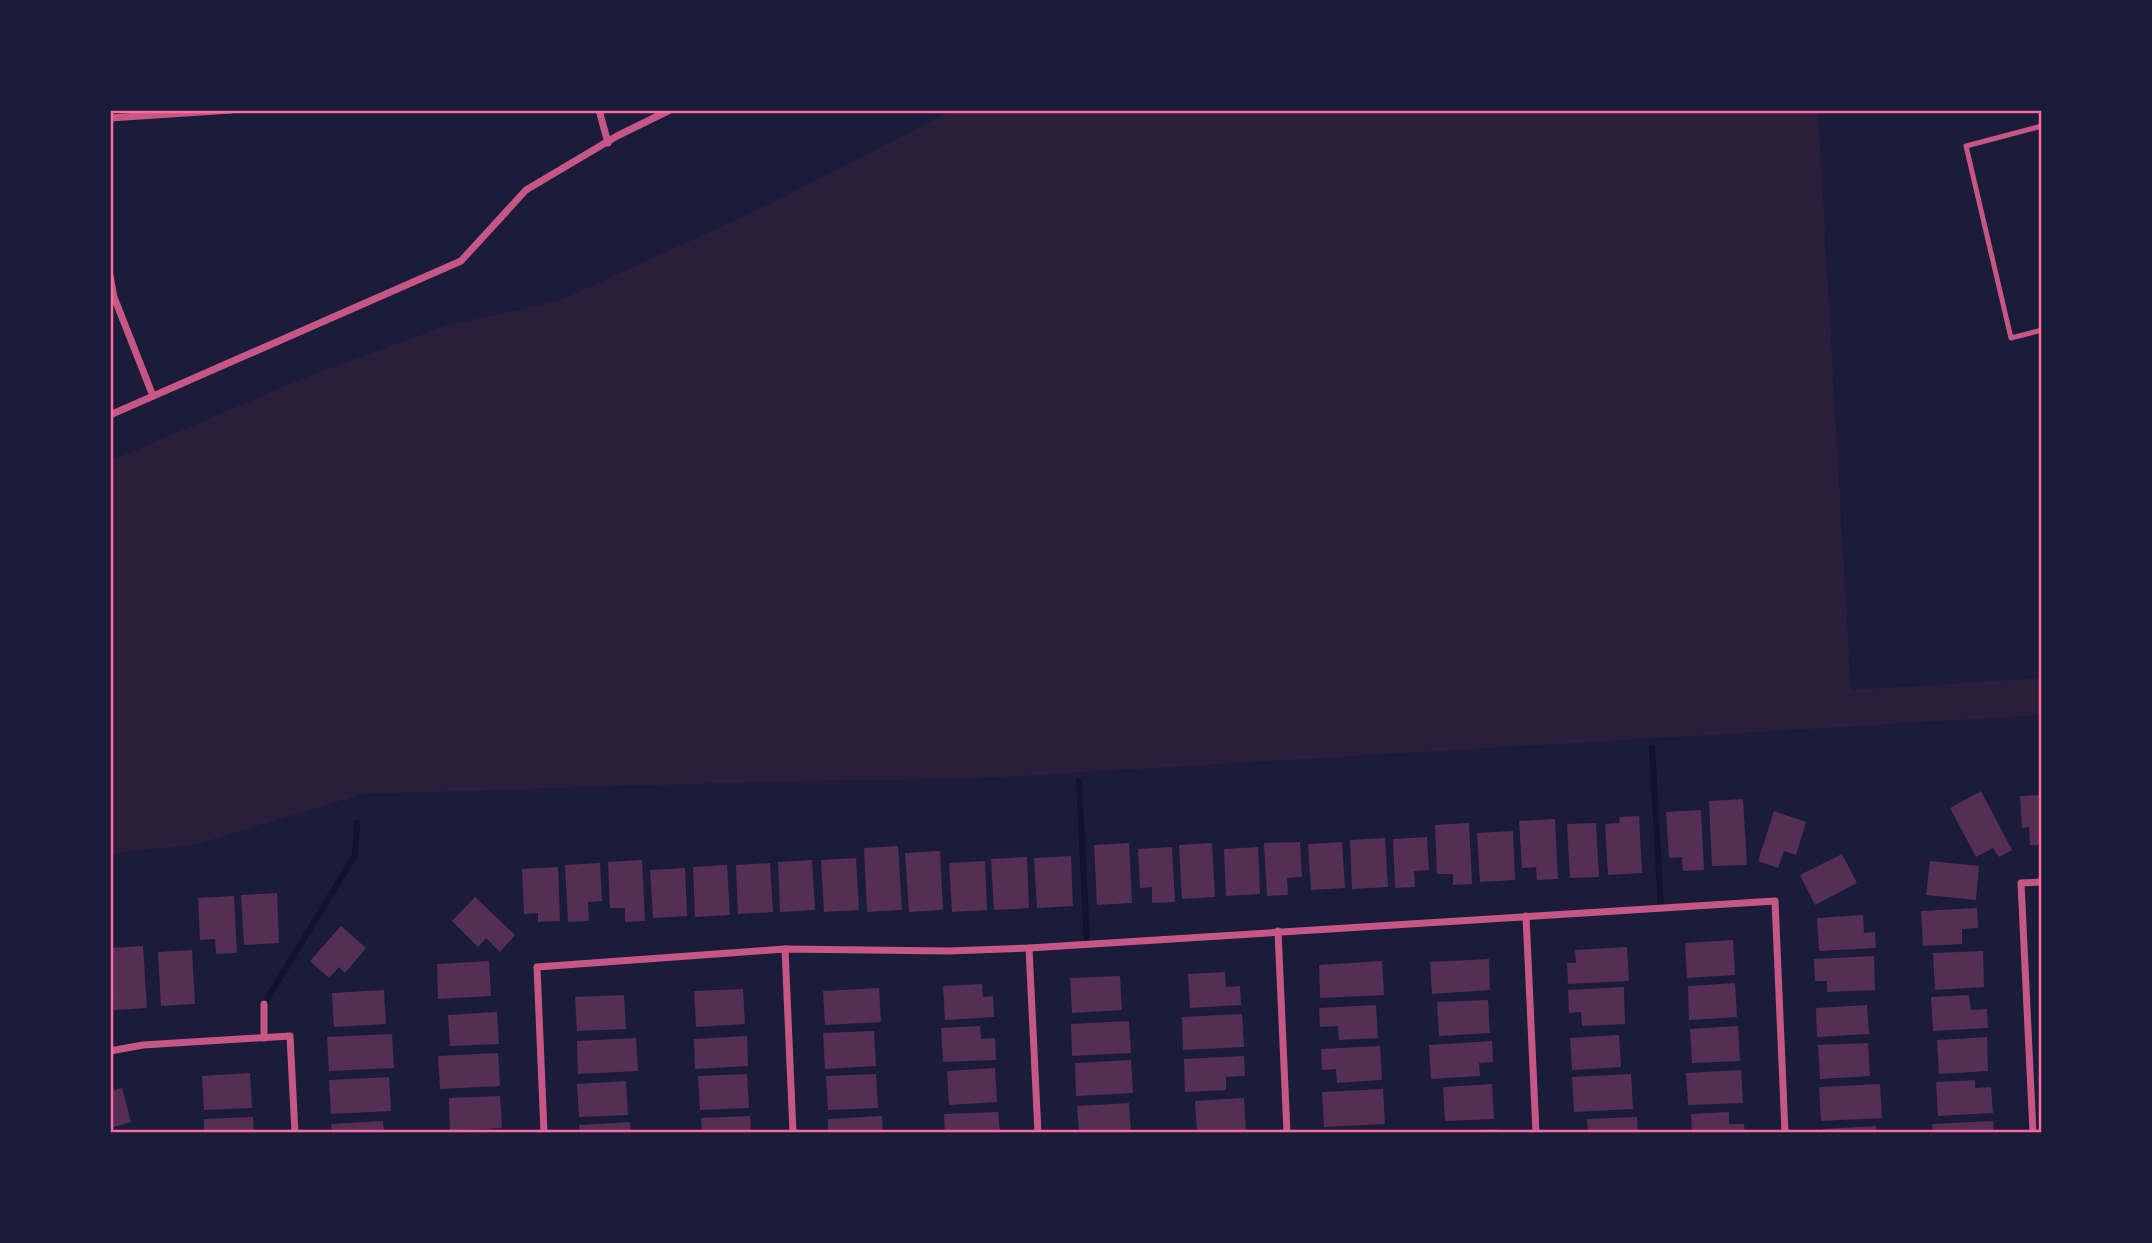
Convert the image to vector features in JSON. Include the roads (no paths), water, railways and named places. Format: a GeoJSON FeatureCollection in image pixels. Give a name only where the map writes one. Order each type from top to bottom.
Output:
{"type":"FeatureCollection","features":[{"type":"Feature","properties":{"kind":"street"},"geometry":{"type":"LineString","coordinates":[[110,118],[231,110]]}},
{"type":"Feature","properties":{"kind":"street"},"geometry":{"type":"LineString","coordinates":[[599,110],[608,143]]}},
{"type":"Feature","properties":{"kind":"street"},"geometry":{"type":"LineString","coordinates":[[110,415],[461,261],[526,190],[670,110]]}},
{"type":"Feature","properties":{"kind":"street"},"geometry":{"type":"LineString","coordinates":[[110,276],[114,297],[153,396]]}},
{"type":"Feature","properties":{"kind":"street"},"geometry":{"type":"LineString","coordinates":[[2033,1133],[2021,883],[2042,882]]}},
{"type":"Feature","properties":{"kind":"street"},"geometry":{"type":"LineString","coordinates":[[544,1133],[537,967],[785,949],[947,951],[1029,948],[1775,901],[1785,1133]]}},
{"type":"Feature","properties":{"kind":"street"},"geometry":{"type":"LineString","coordinates":[[1526,916],[1536,1133]]}},
{"type":"Feature","properties":{"kind":"street"},"geometry":{"type":"LineString","coordinates":[[1278,931],[1287,1133]]}},
{"type":"Feature","properties":{"kind":"street"},"geometry":{"type":"LineString","coordinates":[[1029,948],[1038,1133]]}},
{"type":"Feature","properties":{"kind":"street"},"geometry":{"type":"LineString","coordinates":[[785,949],[793,1133]]}},
{"type":"Feature","properties":{"kind":"street"},"geometry":{"type":"LineString","coordinates":[[264,1004],[264,1038]]}},
{"type":"Feature","properties":{"kind":"street"},"geometry":{"type":"LineString","coordinates":[[110,1051],[143,1045],[290,1036],[295,1133]]}},
{"type":"Feature","properties":{"kind":"lane"},"geometry":{"type":"LineString","coordinates":[[2042,126],[1966,146],[2011,338],[2042,330]]}},
{"type":"Feature","properties":{"kind":"waterway"},"geometry":{"type":"LineString","coordinates":[[1652,748],[1661,908]]}},
{"type":"Feature","properties":{"kind":"waterway"},"geometry":{"type":"LineString","coordinates":[[1079,781],[1087,943]]}},
{"type":"Feature","properties":{"kind":"waterway"},"geometry":{"type":"LineString","coordinates":[[264,1004],[355,855],[357,823]]}}]}
